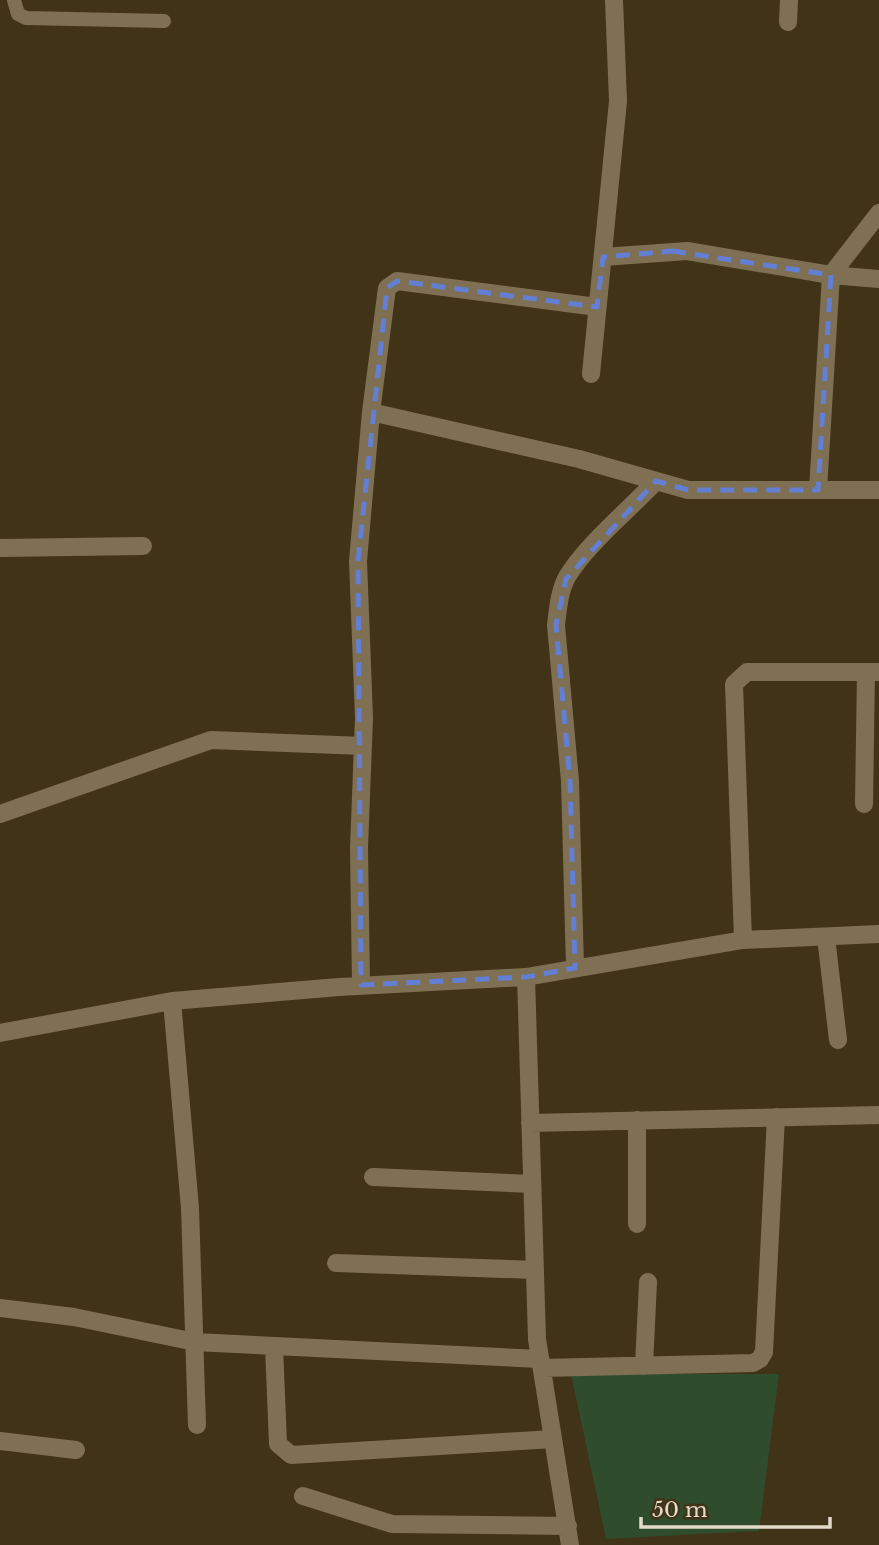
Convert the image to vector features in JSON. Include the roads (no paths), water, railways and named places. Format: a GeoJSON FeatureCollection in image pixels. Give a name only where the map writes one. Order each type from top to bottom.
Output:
{"type":"FeatureCollection","features":[{"type":"Feature","properties":{"kind":"street"},"geometry":{"type":"LineString","coordinates":[[591,374],[618,101],[614,0]]}},
{"type":"Feature","properties":{"kind":"street"},"geometry":{"type":"LineString","coordinates":[[788,22],[789,0]]}},
{"type":"Feature","properties":{"kind":"street"},"geometry":{"type":"LineString","coordinates":[[818,490],[831,275],[879,213]]}},
{"type":"Feature","properties":{"kind":"street"},"geometry":{"type":"LineString","coordinates":[[603,257],[687,251],[831,275],[879,279]]}},
{"type":"Feature","properties":{"kind":"street"},"geometry":{"type":"LineString","coordinates":[[361,985],[359,848],[363,746],[358,561],[371,412],[387,288],[390,283],[397,281],[597,307]]}},
{"type":"Feature","properties":{"kind":"street"},"geometry":{"type":"LineString","coordinates":[[371,412],[579,459],[688,490],[879,490]]}},
{"type":"Feature","properties":{"kind":"street"},"geometry":{"type":"LineString","coordinates":[[575,968],[569,781],[556,625],[558,603],[566,579],[577,564],[656,481]]}},
{"type":"Feature","properties":{"kind":"street"},"geometry":{"type":"LineString","coordinates":[[0,548],[143,547]]}},
{"type":"Feature","properties":{"kind":"street"},"geometry":{"type":"LineString","coordinates":[[743,940],[734,684],[747,672],[872,672],[864,804]]}},
{"type":"Feature","properties":{"kind":"street"},"geometry":{"type":"LineString","coordinates":[[0,814],[211,740],[363,746]]}},
{"type":"Feature","properties":{"kind":"street"},"geometry":{"type":"LineString","coordinates":[[0,1033],[172,1002],[361,985],[526,977],[743,940],[879,934]]}},
{"type":"Feature","properties":{"kind":"street"},"geometry":{"type":"LineString","coordinates":[[826,937],[838,1040]]}},
{"type":"Feature","properties":{"kind":"street"},"geometry":{"type":"LineString","coordinates":[[526,977],[535,1270],[541,1363],[570,1545]]}},
{"type":"Feature","properties":{"kind":"street"},"geometry":{"type":"LineString","coordinates":[[172,1002],[189,1195],[197,1424]]}},
{"type":"Feature","properties":{"kind":"street"},"geometry":{"type":"LineString","coordinates":[[530,1123],[879,1115]]}},
{"type":"Feature","properties":{"kind":"street"},"geometry":{"type":"LineString","coordinates":[[0,1308],[74,1317],[195,1342],[541,1363],[643,1366],[753,1363],[760,1359],[764,1352],[776,1117]]}},
{"type":"Feature","properties":{"kind":"street"},"geometry":{"type":"LineString","coordinates":[[637,1120],[637,1224]]}},
{"type":"Feature","properties":{"kind":"street"},"geometry":{"type":"LineString","coordinates":[[373,1177],[532,1184]]}},
{"type":"Feature","properties":{"kind":"street"},"geometry":{"type":"LineString","coordinates":[[336,1263],[535,1270]]}},
{"type":"Feature","properties":{"kind":"street"},"geometry":{"type":"LineString","coordinates":[[643,1366],[648,1282]]}},
{"type":"Feature","properties":{"kind":"street"},"geometry":{"type":"LineString","coordinates":[[274,1347],[278,1444],[291,1455],[553,1439]]}},
{"type":"Feature","properties":{"kind":"street"},"geometry":{"type":"LineString","coordinates":[[0,1441],[76,1450]]}},
{"type":"Feature","properties":{"kind":"street"},"geometry":{"type":"LineString","coordinates":[[303,1496],[392,1524],[568,1526]]}},
{"type":"Feature","properties":{"kind":"lane"},"geometry":{"type":"LineString","coordinates":[[14,0],[18,14],[26,18],[164,21]]}}]}
